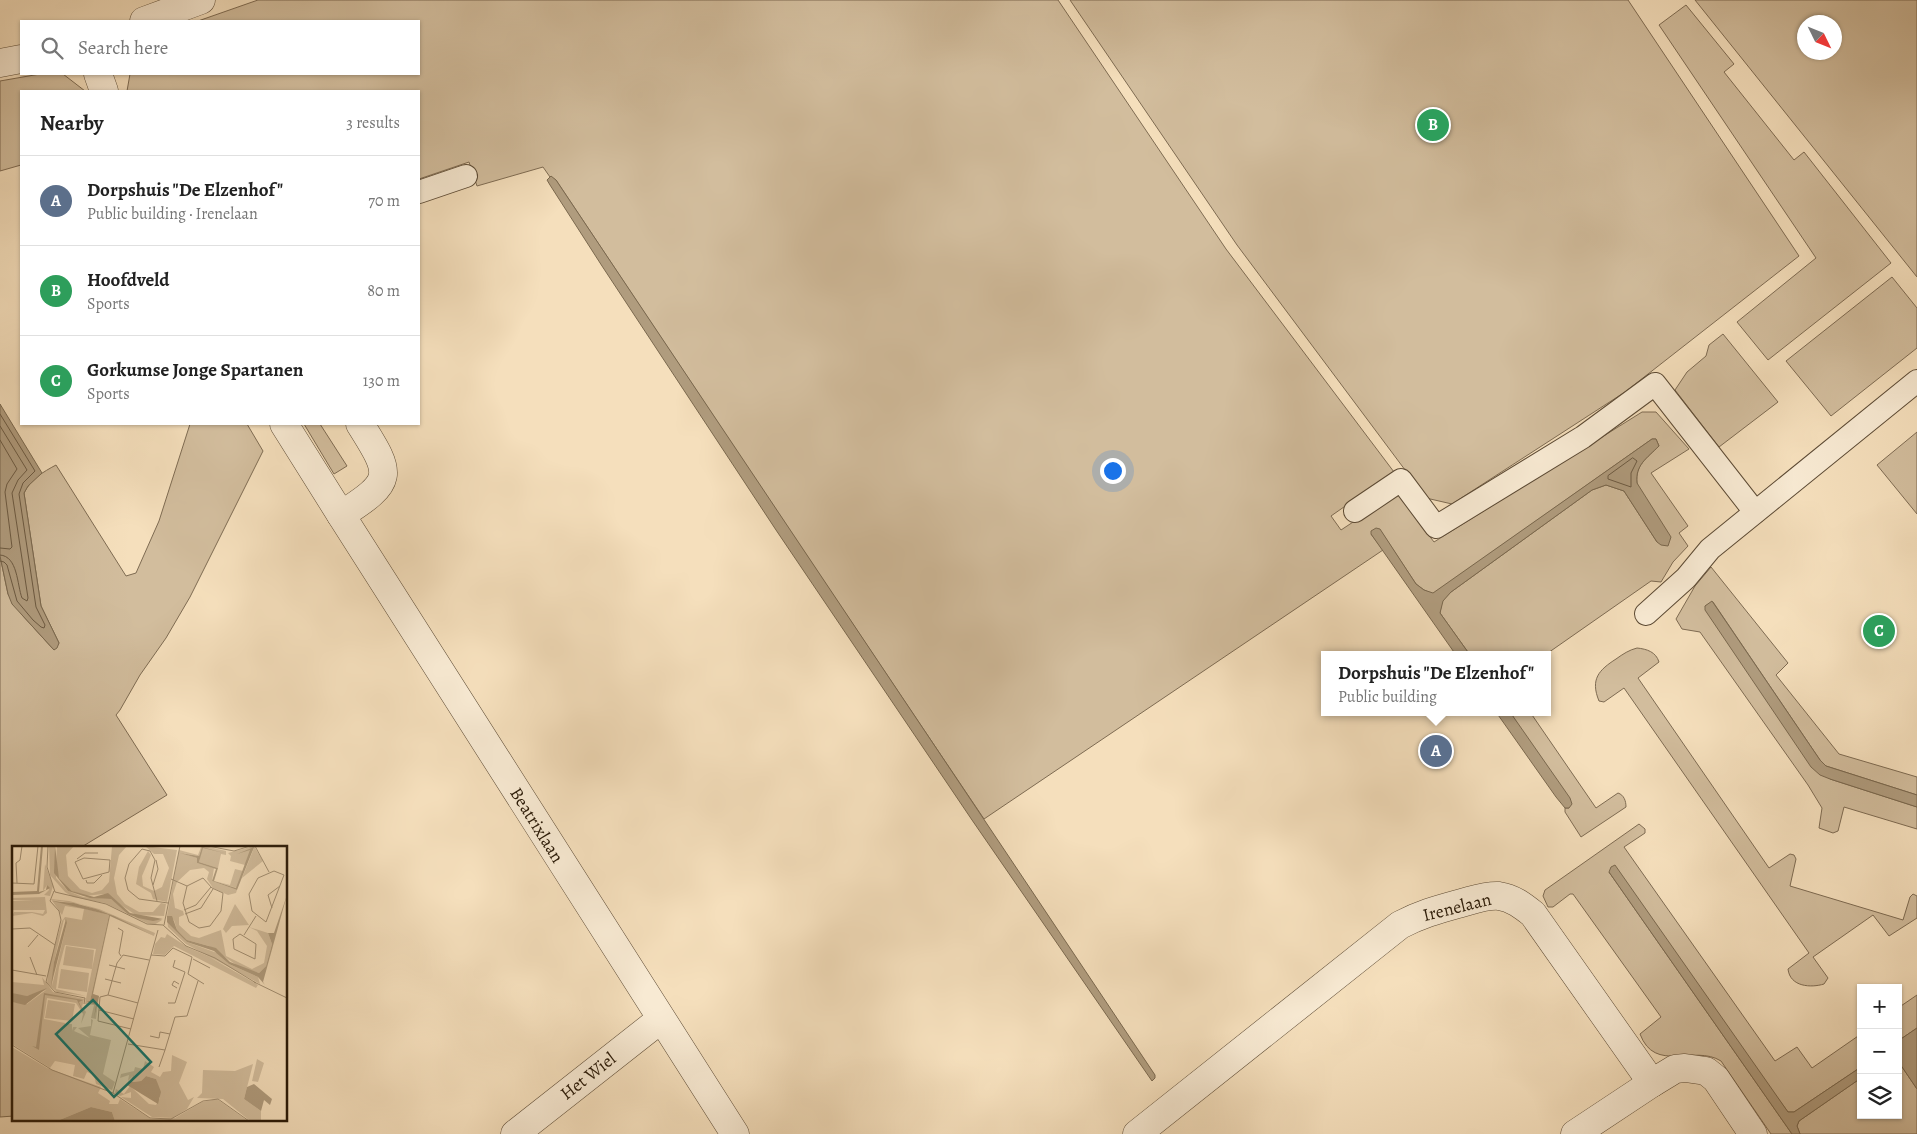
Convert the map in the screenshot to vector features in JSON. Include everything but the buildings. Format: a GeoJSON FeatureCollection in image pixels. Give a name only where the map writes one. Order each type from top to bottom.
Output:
{"type":"FeatureCollection","features":[{"type":"Feature","properties":{"kind":"street"},"geometry":{"type":"LineString","coordinates":[[147,20],[202,0]]}},
{"type":"Feature","properties":{"kind":"street"},"geometry":{"type":"LineString","coordinates":[[0,63],[20,59]]}},
{"type":"Feature","properties":{"kind":"street"},"geometry":{"type":"LineString","coordinates":[[98,75],[104,90]]}},
{"type":"Feature","properties":{"kind":"street","name":"Beatrixlaan"},"geometry":{"type":"LineString","coordinates":[[285,425],[735,1134]]}},
{"type":"Feature","properties":{"kind":"street"},"geometry":{"type":"LineString","coordinates":[[341,515],[374,492],[382,480],[383,467],[379,454],[361,425]]}},
{"type":"Feature","properties":{"kind":"street","name":"Irenelaan"},"geometry":{"type":"LineString","coordinates":[[1137,1134],[1400,926],[1436,909],[1486,897],[1500,896],[1512,900],[1533,914],[1652,1083]]}},
{"type":"Feature","properties":{"kind":"street","name":"Het Wiel"},"geometry":{"type":"LineString","coordinates":[[515,1134],[661,1019]]}},
{"type":"Feature","properties":{"kind":"street"},"geometry":{"type":"LineString","coordinates":[[1575,1134],[1675,1069],[1685,1068],[1706,1071],[1716,1079],[1753,1134]]}},
{"type":"Feature","properties":{"kind":"lane"},"geometry":{"type":"LineString","coordinates":[[420,192],[466,176]]}},
{"type":"Feature","properties":{"kind":"lane"},"geometry":{"type":"LineString","coordinates":[[1646,614],[1686,578],[1710,549],[1917,381]]}},
{"type":"Feature","properties":{"kind":"lane"},"geometry":{"type":"LineString","coordinates":[[1355,511],[1400,480],[1436,527],[1583,437],[1655,384],[1755,512]]}},
{"type":"Feature","properties":{"kind":"shaded area"},"geometry":{"type":"Polygon","coordinates":[[[258,0],[1058,0],[1226,249],[1394,472],[1331,516],[1341,530],[1397,493],[1434,542],[1642,412],[1656,412],[1689,449],[1651,473],[1688,526],[1679,533],[1688,546],[1673,562],[1661,582],[1651,581],[1551,651],[1467,651],[1440,613],[1442,601],[1451,592],[1592,490],[1606,485],[1624,491],[1657,542],[1637,483],[1640,467],[1659,446],[1656,439],[1652,439],[1433,594],[1416,584],[1380,530],[1371,534],[1383,550],[984,819],[556,180],[550,177],[543,167],[477,186],[469,162],[420,179],[420,90],[127,90],[130,75],[420,75],[420,20],[201,20],[258,0]]]}},
{"type":"Feature","properties":{"kind":"shaded area"},"geometry":{"type":"Polygon","coordinates":[[[1070,0],[1628,0],[1799,256],[1625,392],[1452,504],[1426,498],[1237,245],[1070,0]]]}},
{"type":"Feature","properties":{"kind":"shaded area"},"geometry":{"type":"Polygon","coordinates":[[[1695,0],[1917,0],[1917,277],[1695,0]]]}},
{"type":"Feature","properties":{"kind":"shaded area"},"geometry":{"type":"Polygon","coordinates":[[[1686,5],[1734,64],[1724,72],[1794,160],[1804,152],[1891,263],[1768,360],[1737,322],[1816,258],[1659,25],[1686,5]]]}},
{"type":"Feature","properties":{"kind":"shaded area"},"geometry":{"type":"Polygon","coordinates":[[[34,75],[64,75],[84,90],[20,90],[20,165],[0,171],[0,81],[34,75]]]}},
{"type":"Feature","properties":{"kind":"shaded area"},"geometry":{"type":"Polygon","coordinates":[[[1892,277],[1917,308],[1917,348],[1831,416],[1786,361],[1892,277]]]}},
{"type":"Feature","properties":{"kind":"shaded area"},"geometry":{"type":"Polygon","coordinates":[[[1723,334],[1778,402],[1719,447],[1675,390],[1687,372],[1706,356],[1709,345],[1723,334]]]}},
{"type":"Feature","properties":{"kind":"shaded area"},"geometry":{"type":"Polygon","coordinates":[[[190,425],[248,425],[263,451],[190,597],[116,715],[167,795],[83,846],[12,846],[12,1116],[0,1117],[0,556],[8,594],[23,616],[54,650],[59,643],[41,606],[24,493],[30,484],[46,470],[56,465],[126,576],[136,573],[159,521],[190,425]]]}},
{"type":"Feature","properties":{"kind":"shaded area"},"geometry":{"type":"Polygon","coordinates":[[[305,425],[321,425],[347,466],[334,474],[305,425]]]}},
{"type":"Feature","properties":{"kind":"shaded area"},"geometry":{"type":"Polygon","coordinates":[[[1917,432],[1917,514],[1877,465],[1917,432]]]}},
{"type":"Feature","properties":{"kind":"shaded area"},"geometry":{"type":"Polygon","coordinates":[[[1711,567],[1788,663],[1776,675],[1839,754],[1917,777],[1917,795],[1826,766],[1820,760],[1713,602],[1705,606],[1830,779],[1917,807],[1917,829],[1844,807],[1838,831],[1833,833],[1819,828],[1822,808],[1808,785],[1700,632],[1682,629],[1676,619],[1695,586],[1711,567]]]}},
{"type":"Feature","properties":{"kind":"shaded area"},"geometry":{"type":"Polygon","coordinates":[[[1637,648],[1651,652],[1659,662],[1638,678],[1769,868],[1790,854],[1794,855],[1796,859],[1790,886],[1903,920],[1910,897],[1913,894],[1917,896],[1917,918],[1889,936],[1873,915],[1813,957],[1828,978],[1824,984],[1807,986],[1793,980],[1788,969],[1809,953],[1624,688],[1604,702],[1599,701],[1595,687],[1601,671],[1621,655],[1637,648]]]}},
{"type":"Feature","properties":{"kind":"shaded area"},"geometry":{"type":"Polygon","coordinates":[[[1512,716],[1533,716],[1596,808],[1618,793],[1622,795],[1626,803],[1626,807],[1581,837],[1565,812],[1565,808],[1569,808],[1512,716]]]}},
{"type":"Feature","properties":{"kind":"shaded area"},"geometry":{"type":"Polygon","coordinates":[[[1639,824],[1645,829],[1645,833],[1624,847],[1775,1061],[1797,1047],[1812,1068],[1857,1037],[1857,1070],[1794,1112],[1788,1112],[1609,872],[1792,1134],[1771,1134],[1721,1061],[1699,1055],[1665,1056],[1655,1053],[1647,1046],[1640,1034],[1661,1017],[1573,894],[1570,894],[1553,907],[1548,907],[1543,896],[1545,890],[1639,824]]]}},
{"type":"Feature","properties":{"kind":"shaded area"},"geometry":{"type":"Polygon","coordinates":[[[1917,995],[1917,1028],[1902,1038],[1902,1029],[1902,1005],[1917,995]]]}},
{"type":"Feature","properties":{"kind":"shaded area"},"geometry":{"type":"Polygon","coordinates":[[[1902,1067],[1917,1089],[1917,1134],[1800,1134],[1797,1126],[1799,1121],[1857,1081],[1857,1119],[1902,1119],[1902,1067]]]}},
{"type":"Feature","properties":{"kind":"water"},"geometry":{"type":"Polygon","coordinates":[[[551,176],[556,180],[1155,1075],[1152,1081],[972,820],[776,530],[550,185],[547,180],[551,176]]]}},
{"type":"Feature","properties":{"kind":"water"},"geometry":{"type":"Polygon","coordinates":[[[0,404],[42,473],[28,486],[24,493],[41,606],[59,643],[54,650],[12,604],[8,594],[0,556],[0,404]]]}},
{"type":"Feature","properties":{"kind":"water"},"geometry":{"type":"Polygon","coordinates":[[[1652,439],[1656,439],[1659,446],[1646,458],[1640,467],[1637,483],[1671,537],[1668,546],[1657,542],[1624,491],[1606,485],[1592,490],[1451,592],[1443,601],[1440,613],[1467,651],[1453,651],[1371,534],[1371,531],[1376,528],[1380,529],[1416,584],[1424,590],[1433,593],[1652,439]]]}},
{"type":"Feature","properties":{"kind":"water"},"geometry":{"type":"Polygon","coordinates":[[[1712,601],[1820,760],[1826,766],[1917,795],[1917,807],[1830,779],[1820,775],[1811,767],[1705,610],[1705,606],[1712,601]]]}},
{"type":"Feature","properties":{"kind":"water"},"geometry":{"type":"Polygon","coordinates":[[[1499,716],[1513,716],[1570,798],[1572,804],[1569,808],[1565,808],[1499,716]]]}},
{"type":"Feature","properties":{"kind":"water"},"geometry":{"type":"Polygon","coordinates":[[[1615,865],[1788,1112],[1794,1112],[1857,1070],[1857,1081],[1799,1121],[1797,1126],[1800,1134],[1792,1134],[1609,872],[1611,867],[1615,865]]]}},
{"type":"Feature","properties":{"kind":"water"},"geometry":{"type":"Polygon","coordinates":[[[1917,1028],[1917,1089],[1902,1067],[1902,1038],[1917,1028]]]}},
{"type":"Feature","properties":{"kind":"place","name":"Hoofdveld"},"geometry":{"type":"Point","coordinates":[1433,125]}},
{"type":"Feature","properties":{"kind":"place","name":"Gorkumse Jonge Spartanen"},"geometry":{"type":"Point","coordinates":[1879,631]}},
{"type":"Feature","properties":{"kind":"place","name":"Dorpshuis \"De Elzenhof\""},"geometry":{"type":"Point","coordinates":[1436,751]}}]}
